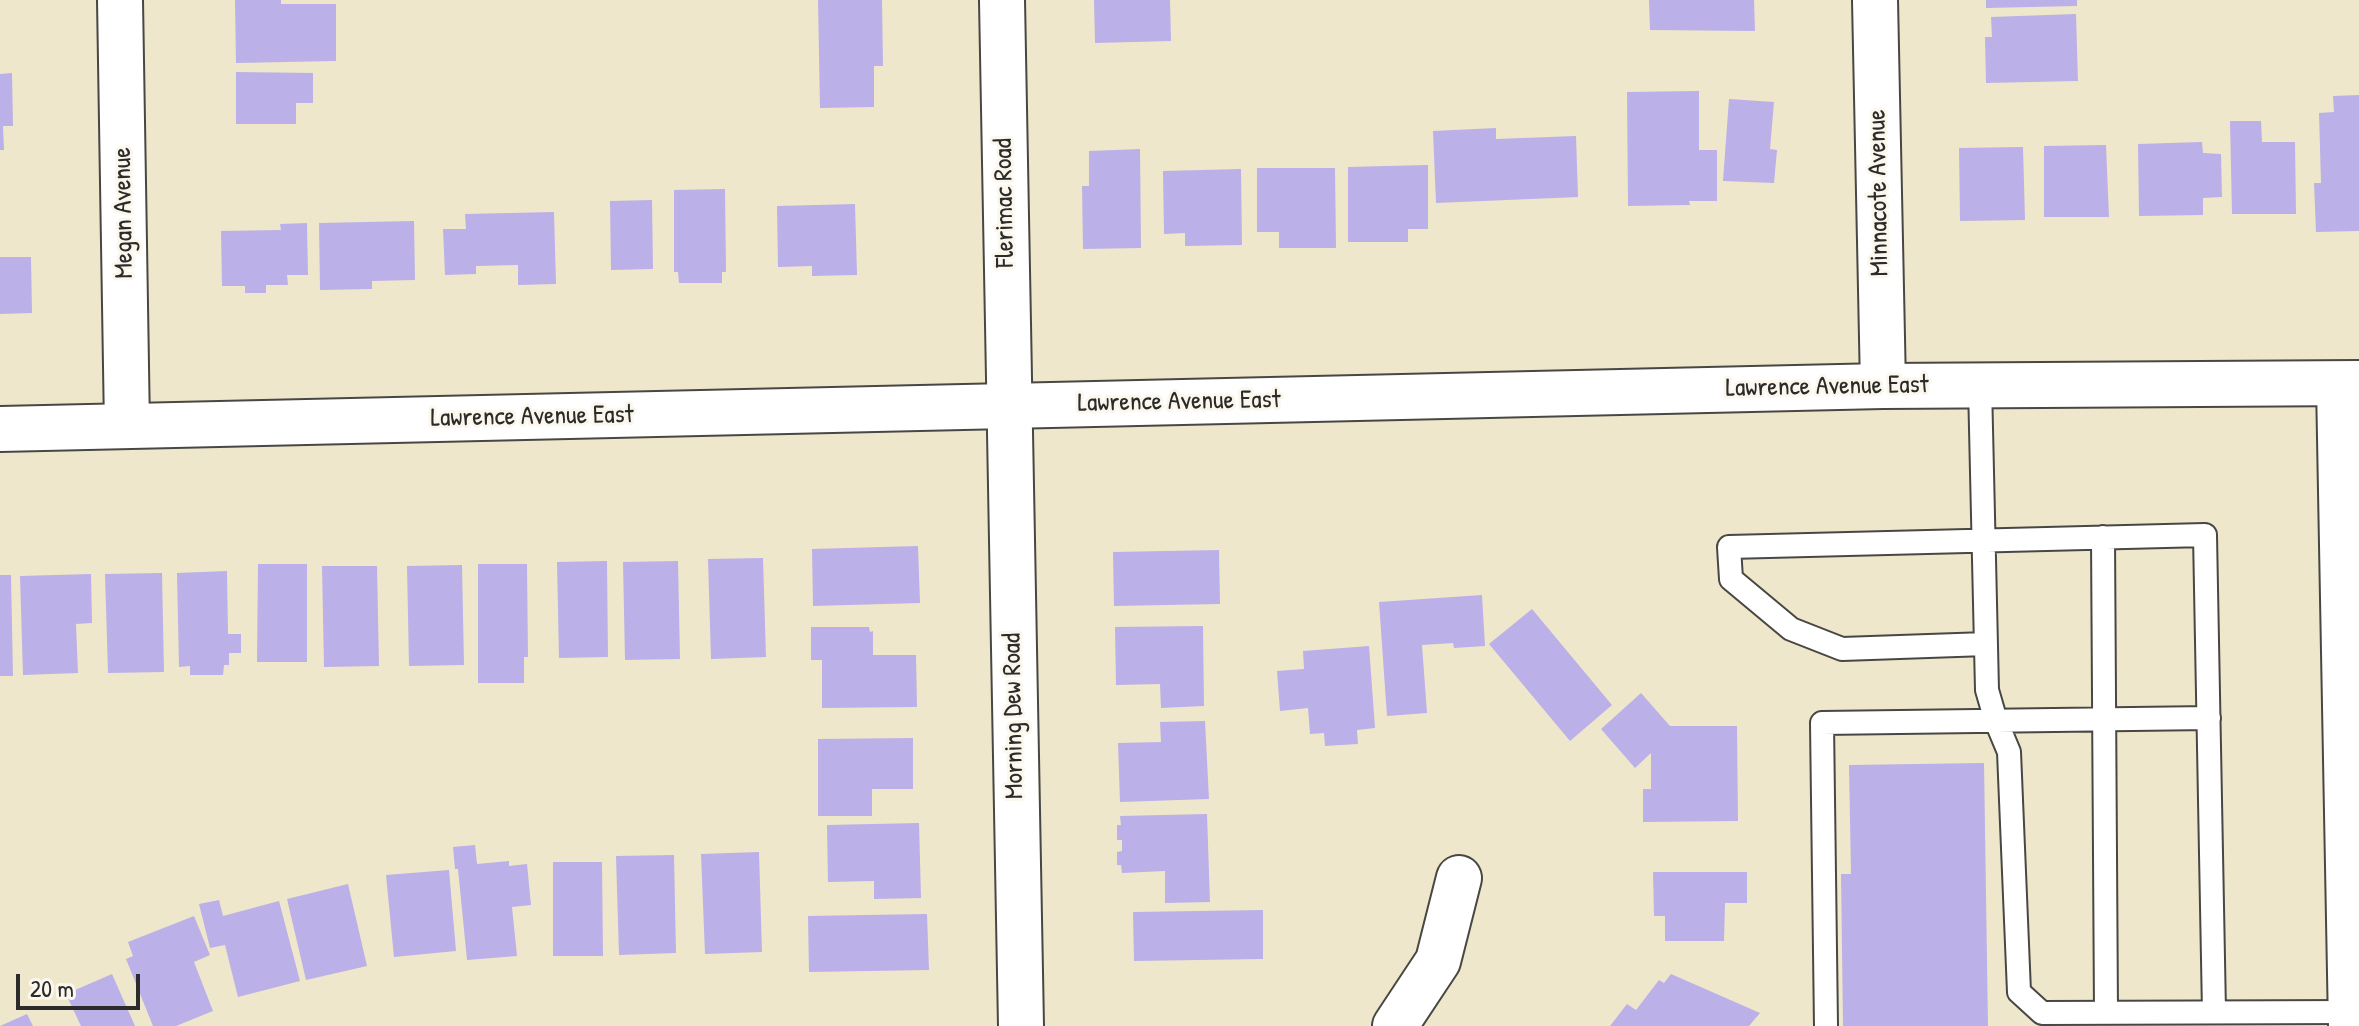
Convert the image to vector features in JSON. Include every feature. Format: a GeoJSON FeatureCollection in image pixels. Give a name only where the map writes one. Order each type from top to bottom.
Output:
{"type":"FeatureCollection","features":[{"type":"Feature","properties":{"kind":"street","name":"Megan Avenue"},"geometry":{"type":"LineString","coordinates":[[120,0],[127,426]]}},
{"type":"Feature","properties":{"kind":"street","name":"Flerimac Road"},"geometry":{"type":"LineString","coordinates":[[1002,0],[1008,405]]}},
{"type":"Feature","properties":{"kind":"street","name":"Minnacote Avenue"},"geometry":{"type":"LineString","coordinates":[[1875,0],[1883,386]]}},
{"type":"Feature","properties":{"kind":"street","name":"Lawrence Avenue East"},"geometry":{"type":"LineString","coordinates":[[0,429],[1883,386],[2349,383]]}},
{"type":"Feature","properties":{"kind":"street"},"geometry":{"type":"LineString","coordinates":[[2349,383],[2351,1019]]}},
{"type":"Feature","properties":{"kind":"street","name":"Morning Dew Road"},"geometry":{"type":"LineString","coordinates":[[1008,405],[1021,1026]]}},
{"type":"Feature","properties":{"kind":"street"},"geometry":{"type":"LineString","coordinates":[[1395,1026],[1438,961],[1459,878]]}},
{"type":"Feature","properties":{"kind":"lane"},"geometry":{"type":"LineString","coordinates":[[1980,385],[1987,690],[2009,752],[2019,992],[2042,1013],[2214,1012],[2351,1019]]}},
{"type":"Feature","properties":{"kind":"lane"},"geometry":{"type":"LineString","coordinates":[[1986,644],[1842,649],[1791,629],[1731,579],[1729,547],[2205,535],[2214,1012]]}},
{"type":"Feature","properties":{"kind":"lane"},"geometry":{"type":"LineString","coordinates":[[2103,537],[2106,1012]]}},
{"type":"Feature","properties":{"kind":"lane"},"geometry":{"type":"LineString","coordinates":[[1826,1026],[1822,723],[2209,718]]}},
{"type":"Feature","properties":{"kind":"building"},"geometry":{"type":"Polygon","coordinates":[[[235,0],[336,4],[336,61],[236,63],[235,0]]]}},
{"type":"Feature","properties":{"kind":"building"},"geometry":{"type":"Polygon","coordinates":[[[818,0],[882,0],[883,66],[874,66],[874,107],[820,108],[818,0]]]}},
{"type":"Feature","properties":{"kind":"building"},"geometry":{"type":"Polygon","coordinates":[[[1094,0],[1170,0],[1171,41],[1095,43],[1094,0]]]}},
{"type":"Feature","properties":{"kind":"building"},"geometry":{"type":"Polygon","coordinates":[[[1649,0],[1754,0],[1755,31],[1650,30],[1649,0]]]}},
{"type":"Feature","properties":{"kind":"building"},"geometry":{"type":"Polygon","coordinates":[[[1986,0],[2077,0],[2077,6],[1986,8],[1986,0]]]}},
{"type":"Feature","properties":{"kind":"building"},"geometry":{"type":"Polygon","coordinates":[[[2076,14],[2078,81],[1986,83],[1985,37],[1992,37],[1991,17],[2076,14]]]}},
{"type":"Feature","properties":{"kind":"building"},"geometry":{"type":"Polygon","coordinates":[[[236,72],[313,73],[313,103],[296,103],[296,124],[236,124],[236,72]]]}},
{"type":"Feature","properties":{"kind":"building"},"geometry":{"type":"Polygon","coordinates":[[[12,73],[13,126],[3,126],[4,150],[0,150],[0,74],[12,73]]]}},
{"type":"Feature","properties":{"kind":"building"},"geometry":{"type":"Polygon","coordinates":[[[1699,91],[1699,150],[1717,150],[1717,201],[1689,201],[1690,205],[1628,206],[1627,92],[1699,91]]]}},
{"type":"Feature","properties":{"kind":"building"},"geometry":{"type":"Polygon","coordinates":[[[2359,95],[2359,231],[2316,232],[2314,183],[2321,183],[2319,113],[2334,112],[2333,96],[2359,95]]]}},
{"type":"Feature","properties":{"kind":"building"},"geometry":{"type":"Polygon","coordinates":[[[1729,99],[1774,102],[1770,149],[1777,150],[1774,183],[1723,181],[1729,99]]]}},
{"type":"Feature","properties":{"kind":"building"},"geometry":{"type":"Polygon","coordinates":[[[2230,121],[2261,121],[2262,142],[2295,142],[2296,214],[2232,214],[2230,121]]]}},
{"type":"Feature","properties":{"kind":"building"},"geometry":{"type":"Polygon","coordinates":[[[1496,128],[1496,139],[1576,136],[1578,197],[1436,203],[1433,131],[1496,128]]]}},
{"type":"Feature","properties":{"kind":"building"},"geometry":{"type":"Polygon","coordinates":[[[2202,142],[2203,153],[2221,154],[2222,197],[2203,198],[2203,215],[2139,216],[2138,144],[2202,142]]]}},
{"type":"Feature","properties":{"kind":"building"},"geometry":{"type":"Polygon","coordinates":[[[2106,145],[2109,217],[2044,217],[2044,146],[2106,145]]]}},
{"type":"Feature","properties":{"kind":"building"},"geometry":{"type":"Polygon","coordinates":[[[2023,147],[2025,220],[1960,221],[1959,148],[2023,147]]]}},
{"type":"Feature","properties":{"kind":"building"},"geometry":{"type":"Polygon","coordinates":[[[1140,149],[1141,248],[1083,249],[1082,186],[1089,186],[1089,151],[1140,149]]]}},
{"type":"Feature","properties":{"kind":"building"},"geometry":{"type":"Polygon","coordinates":[[[1428,165],[1428,229],[1408,229],[1408,242],[1348,242],[1348,167],[1428,165]]]}},
{"type":"Feature","properties":{"kind":"building"},"geometry":{"type":"Polygon","coordinates":[[[1257,168],[1335,168],[1336,248],[1279,248],[1279,232],[1257,232],[1257,168]]]}},
{"type":"Feature","properties":{"kind":"building"},"geometry":{"type":"Polygon","coordinates":[[[1241,169],[1242,245],[1185,246],[1185,233],[1164,234],[1163,171],[1241,169]]]}},
{"type":"Feature","properties":{"kind":"building"},"geometry":{"type":"Polygon","coordinates":[[[725,189],[726,272],[722,272],[722,283],[679,283],[678,272],[674,272],[674,190],[725,189]]]}},
{"type":"Feature","properties":{"kind":"building"},"geometry":{"type":"Polygon","coordinates":[[[652,200],[653,269],[611,270],[610,201],[652,200]]]}},
{"type":"Feature","properties":{"kind":"building"},"geometry":{"type":"Polygon","coordinates":[[[855,204],[857,275],[812,276],[812,266],[778,267],[777,206],[855,204]]]}},
{"type":"Feature","properties":{"kind":"building"},"geometry":{"type":"Polygon","coordinates":[[[554,212],[556,284],[518,285],[518,265],[476,266],[476,274],[445,275],[443,229],[466,229],[465,214],[554,212]]]}},
{"type":"Feature","properties":{"kind":"building"},"geometry":{"type":"Polygon","coordinates":[[[414,221],[415,280],[372,281],[372,289],[320,290],[319,223],[414,221]]]}},
{"type":"Feature","properties":{"kind":"building"},"geometry":{"type":"Polygon","coordinates":[[[307,223],[308,275],[287,275],[288,285],[266,285],[266,293],[245,293],[245,286],[222,286],[221,231],[281,230],[280,224],[307,223]]]}},
{"type":"Feature","properties":{"kind":"building"},"geometry":{"type":"Polygon","coordinates":[[[0,257],[31,257],[32,313],[0,314],[0,257]]]}},
{"type":"Feature","properties":{"kind":"building"},"geometry":{"type":"Polygon","coordinates":[[[918,546],[920,603],[813,606],[812,549],[918,546]]]}},
{"type":"Feature","properties":{"kind":"building"},"geometry":{"type":"Polygon","coordinates":[[[1219,550],[1220,604],[1114,606],[1113,552],[1219,550]]]}},
{"type":"Feature","properties":{"kind":"building"},"geometry":{"type":"Polygon","coordinates":[[[763,558],[766,657],[711,659],[708,559],[763,558]]]}},
{"type":"Feature","properties":{"kind":"building"},"geometry":{"type":"Polygon","coordinates":[[[607,561],[608,657],[559,658],[557,562],[607,561]]]}},
{"type":"Feature","properties":{"kind":"building"},"geometry":{"type":"Polygon","coordinates":[[[678,561],[680,659],[625,660],[623,562],[678,561]]]}},
{"type":"Feature","properties":{"kind":"building"},"geometry":{"type":"Polygon","coordinates":[[[258,564],[307,564],[307,662],[257,662],[258,564]]]}},
{"type":"Feature","properties":{"kind":"building"},"geometry":{"type":"Polygon","coordinates":[[[478,564],[527,564],[528,657],[524,657],[524,683],[478,683],[478,564]]]}},
{"type":"Feature","properties":{"kind":"building"},"geometry":{"type":"Polygon","coordinates":[[[462,565],[464,665],[409,666],[407,566],[462,565]]]}},
{"type":"Feature","properties":{"kind":"building"},"geometry":{"type":"Polygon","coordinates":[[[322,566],[377,566],[379,666],[324,667],[322,566]]]}},
{"type":"Feature","properties":{"kind":"building"},"geometry":{"type":"Polygon","coordinates":[[[227,571],[228,634],[241,634],[241,653],[229,653],[229,665],[224,665],[223,675],[190,675],[190,666],[179,667],[177,573],[227,571]]]}},
{"type":"Feature","properties":{"kind":"building"},"geometry":{"type":"Polygon","coordinates":[[[162,573],[164,672],[108,673],[105,574],[162,573]]]}},
{"type":"Feature","properties":{"kind":"building"},"geometry":{"type":"Polygon","coordinates":[[[91,574],[92,623],[76,624],[78,673],[23,675],[20,576],[91,574]]]}},
{"type":"Feature","properties":{"kind":"building"},"geometry":{"type":"Polygon","coordinates":[[[0,575],[11,575],[13,676],[0,676],[0,575]]]}},
{"type":"Feature","properties":{"kind":"building"},"geometry":{"type":"Polygon","coordinates":[[[1482,595],[1485,646],[1454,648],[1453,643],[1422,645],[1427,713],[1387,716],[1379,602],[1482,595]]]}},
{"type":"Feature","properties":{"kind":"building"},"geometry":{"type":"Polygon","coordinates":[[[1532,609],[1612,705],[1570,741],[1489,644],[1532,609]]]}},
{"type":"Feature","properties":{"kind":"building"},"geometry":{"type":"Polygon","coordinates":[[[1203,626],[1204,706],[1161,708],[1160,684],[1116,685],[1115,627],[1203,626]]]}},
{"type":"Feature","properties":{"kind":"building"},"geometry":{"type":"Polygon","coordinates":[[[811,627],[869,627],[870,632],[873,631],[873,655],[916,655],[917,707],[822,708],[822,660],[811,660],[811,627]]]}},
{"type":"Feature","properties":{"kind":"building"},"geometry":{"type":"Polygon","coordinates":[[[1369,646],[1375,728],[1357,730],[1358,744],[1325,746],[1324,733],[1310,734],[1308,708],[1280,711],[1277,671],[1304,669],[1303,651],[1369,646]]]}},
{"type":"Feature","properties":{"kind":"building"},"geometry":{"type":"Polygon","coordinates":[[[1641,693],[1670,726],[1737,726],[1738,821],[1643,822],[1643,789],[1651,789],[1651,753],[1635,768],[1601,729],[1641,693]]]}},
{"type":"Feature","properties":{"kind":"building"},"geometry":{"type":"Polygon","coordinates":[[[1205,721],[1209,799],[1120,802],[1118,743],[1161,742],[1160,722],[1205,721]]]}},
{"type":"Feature","properties":{"kind":"building"},"geometry":{"type":"Polygon","coordinates":[[[913,738],[913,789],[872,789],[872,816],[818,816],[818,739],[913,738]]]}},
{"type":"Feature","properties":{"kind":"building"},"geometry":{"type":"Polygon","coordinates":[[[1984,763],[1988,1026],[1843,1026],[1841,874],[1851,874],[1849,765],[1984,763]]]}},
{"type":"Feature","properties":{"kind":"building"},"geometry":{"type":"Polygon","coordinates":[[[1207,814],[1210,902],[1165,903],[1165,871],[1122,873],[1121,865],[1117,865],[1117,852],[1122,851],[1122,840],[1117,840],[1120,816],[1207,814]]]}},
{"type":"Feature","properties":{"kind":"building"},"geometry":{"type":"Polygon","coordinates":[[[919,823],[921,898],[874,899],[874,881],[828,882],[827,825],[919,823]]]}},
{"type":"Feature","properties":{"kind":"building"},"geometry":{"type":"Polygon","coordinates":[[[475,845],[477,864],[509,861],[509,866],[527,864],[531,905],[512,907],[517,956],[467,960],[453,847],[475,845]]]}},
{"type":"Feature","properties":{"kind":"building"},"geometry":{"type":"Polygon","coordinates":[[[759,852],[762,952],[705,954],[701,854],[759,852]]]}},
{"type":"Feature","properties":{"kind":"building"},"geometry":{"type":"Polygon","coordinates":[[[674,855],[676,953],[619,955],[616,856],[674,855]]]}},
{"type":"Feature","properties":{"kind":"building"},"geometry":{"type":"Polygon","coordinates":[[[553,862],[602,862],[603,956],[553,956],[553,862]]]}},
{"type":"Feature","properties":{"kind":"building"},"geometry":{"type":"Polygon","coordinates":[[[449,870],[456,951],[394,957],[386,875],[449,870]]]}},
{"type":"Feature","properties":{"kind":"building"},"geometry":{"type":"Polygon","coordinates":[[[1653,872],[1747,872],[1747,903],[1725,903],[1724,941],[1665,941],[1665,916],[1654,916],[1653,872]]]}},
{"type":"Feature","properties":{"kind":"building"},"geometry":{"type":"Polygon","coordinates":[[[348,884],[367,966],[306,980],[287,899],[348,884]]]}},
{"type":"Feature","properties":{"kind":"building"},"geometry":{"type":"Polygon","coordinates":[[[219,900],[223,916],[279,901],[300,981],[238,997],[225,945],[210,948],[199,904],[219,900]]]}},
{"type":"Feature","properties":{"kind":"building"},"geometry":{"type":"Polygon","coordinates":[[[1263,910],[1263,959],[1134,961],[1133,912],[1263,910]]]}},
{"type":"Feature","properties":{"kind":"building"},"geometry":{"type":"Polygon","coordinates":[[[927,914],[929,970],[809,972],[808,916],[927,914]]]}},
{"type":"Feature","properties":{"kind":"building"},"geometry":{"type":"Polygon","coordinates":[[[194,916],[210,955],[194,962],[213,1011],[176,1026],[153,1026],[126,959],[133,956],[128,942],[194,916]]]}},
{"type":"Feature","properties":{"kind":"building"},"geometry":{"type":"Polygon","coordinates":[[[112,974],[135,1026],[81,1026],[66,994],[112,974]]]}},
{"type":"Feature","properties":{"kind":"building"},"geometry":{"type":"Polygon","coordinates":[[[1671,974],[1760,1013],[1749,1026],[1610,1026],[1627,1004],[1636,1010],[1659,980],[1664,983],[1671,974]]]}},
{"type":"Feature","properties":{"kind":"building"},"geometry":{"type":"Polygon","coordinates":[[[27,1014],[33,1026],[0,1026],[27,1014]]]}}]}
